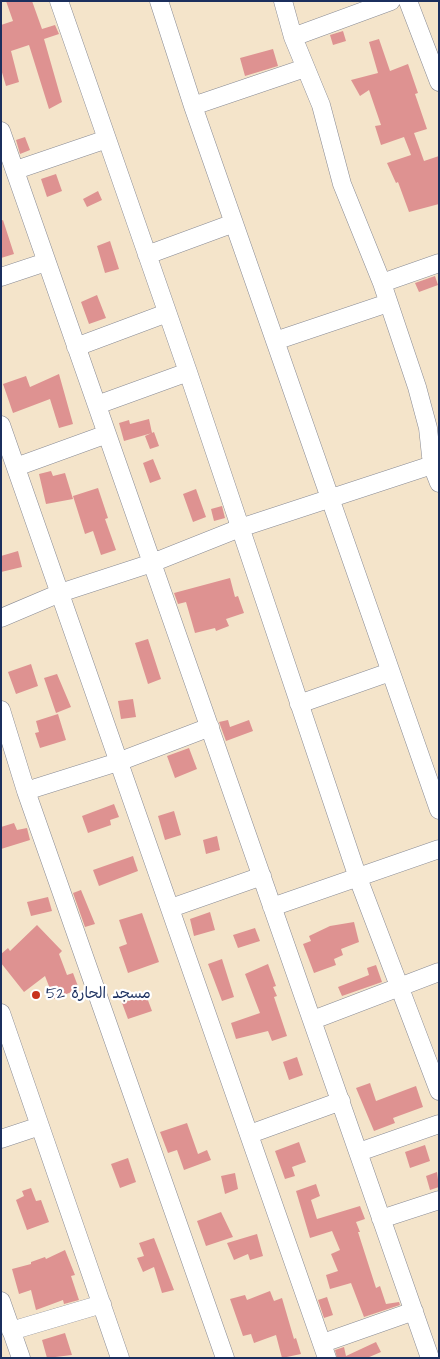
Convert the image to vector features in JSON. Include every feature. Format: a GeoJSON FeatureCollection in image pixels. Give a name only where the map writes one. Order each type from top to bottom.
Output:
{"type":"FeatureCollection","features":[{"type":"Feature","properties":{"kind":"street"},"geometry":{"type":"LineString","coordinates":[[59,1],[188,372],[358,878],[439,1091]]}},
{"type":"Feature","properties":{"kind":"street"},"geometry":{"type":"LineString","coordinates":[[159,1],[193,106],[439,810]]}},
{"type":"Feature","properties":{"kind":"street"},"geometry":{"type":"LineString","coordinates":[[283,1],[293,37],[321,105],[342,184],[382,283],[417,387],[428,428],[432,465],[439,484]]}},
{"type":"Feature","properties":{"kind":"street"},"geometry":{"type":"LineString","coordinates":[[293,37],[391,1]]}},
{"type":"Feature","properties":{"kind":"street"},"geometry":{"type":"LineString","coordinates":[[408,1],[439,82]]}},
{"type":"Feature","properties":{"kind":"street"},"geometry":{"type":"LineString","coordinates":[[193,106],[305,68]]}},
{"type":"Feature","properties":{"kind":"street"},"geometry":{"type":"LineString","coordinates":[[1,131],[430,1358]]}},
{"type":"Feature","properties":{"kind":"street"},"geometry":{"type":"LineString","coordinates":[[16,170],[107,139]]}},
{"type":"Feature","properties":{"kind":"street"},"geometry":{"type":"LineString","coordinates":[[147,255],[234,224]]}},
{"type":"Feature","properties":{"kind":"street"},"geometry":{"type":"LineString","coordinates":[[1,277],[46,262]]}},
{"type":"Feature","properties":{"kind":"street"},"geometry":{"type":"LineString","coordinates":[[382,283],[439,263]]}},
{"type":"Feature","properties":{"kind":"street"},"geometry":{"type":"LineString","coordinates":[[275,341],[388,303]]}},
{"type":"Feature","properties":{"kind":"street"},"geometry":{"type":"LineString","coordinates":[[76,347],[167,313]]}},
{"type":"Feature","properties":{"kind":"street"},"geometry":{"type":"LineString","coordinates":[[97,405],[188,372]]}},
{"type":"Feature","properties":{"kind":"street"},"geometry":{"type":"LineString","coordinates":[[3,432],[325,1350],[414,1311]]}},
{"type":"Feature","properties":{"kind":"street"},"geometry":{"type":"LineString","coordinates":[[16,467],[107,434]]}},
{"type":"Feature","properties":{"kind":"street"},"geometry":{"type":"LineString","coordinates":[[1,618],[60,593],[152,563],[240,528],[432,465]]}},
{"type":"Feature","properties":{"kind":"street"},"geometry":{"type":"LineString","coordinates":[[299,704],[390,672]]}},
{"type":"Feature","properties":{"kind":"street"},"geometry":{"type":"LineString","coordinates":[[1,710],[26,791],[225,1358]]}},
{"type":"Feature","properties":{"kind":"street"},"geometry":{"type":"LineString","coordinates":[[26,791],[118,762],[210,728]]}},
{"type":"Feature","properties":{"kind":"street"},"geometry":{"type":"LineString","coordinates":[[272,907],[439,849]]}},
{"type":"Feature","properties":{"kind":"street"},"geometry":{"type":"LineString","coordinates":[[170,908],[262,876]]}},
{"type":"Feature","properties":{"kind":"street"},"geometry":{"type":"LineString","coordinates":[[313,1020],[439,972]]}},
{"type":"Feature","properties":{"kind":"street"},"geometry":{"type":"LineString","coordinates":[[1,1012],[120,1358]]}},
{"type":"Feature","properties":{"kind":"street"},"geometry":{"type":"LineString","coordinates":[[250,1134],[341,1101]]}},
{"type":"Feature","properties":{"kind":"street"},"geometry":{"type":"LineString","coordinates":[[359,1152],[439,1124]]}},
{"type":"Feature","properties":{"kind":"street"},"geometry":{"type":"LineString","coordinates":[[1,1139],[40,1126]]}},
{"type":"Feature","properties":{"kind":"street"},"geometry":{"type":"LineString","coordinates":[[382,1219],[439,1200]]}},
{"type":"Feature","properties":{"kind":"street"},"geometry":{"type":"LineString","coordinates":[[1,1301],[21,1358]]}},
{"type":"Feature","properties":{"kind":"street"},"geometry":{"type":"LineString","coordinates":[[11,1331],[102,1304]]}},
{"type":"Feature","properties":{"kind":"building"},"geometry":{"type":"Polygon","coordinates":[[[6,1],[32,1],[42,29],[55,25],[59,34],[44,39],[62,102],[49,109],[29,45],[11,51],[19,82],[6,86],[1,69],[1,25],[13,21],[6,1]]]}},
{"type":"Feature","properties":{"kind":"building"},"geometry":{"type":"Polygon","coordinates":[[[343,31],[346,41],[333,45],[330,35],[343,31]]]}},
{"type":"Feature","properties":{"kind":"building"},"geometry":{"type":"Polygon","coordinates":[[[379,39],[390,71],[408,64],[418,93],[415,94],[427,129],[414,133],[424,161],[439,156],[439,204],[409,212],[398,182],[396,183],[387,163],[411,155],[404,137],[381,145],[375,126],[381,125],[369,90],[360,96],[351,80],[378,73],[369,42],[379,39]]]}},
{"type":"Feature","properties":{"kind":"building"},"geometry":{"type":"Polygon","coordinates":[[[273,49],[278,66],[245,76],[240,58],[273,49]]]}},
{"type":"Feature","properties":{"kind":"building"},"geometry":{"type":"Polygon","coordinates":[[[25,137],[30,150],[20,154],[16,140],[25,137]]]}},
{"type":"Feature","properties":{"kind":"building"},"geometry":{"type":"Polygon","coordinates":[[[56,174],[62,191],[47,197],[41,179],[56,174]]]}},
{"type":"Feature","properties":{"kind":"building"},"geometry":{"type":"Polygon","coordinates":[[[98,191],[102,200],[87,207],[83,199],[98,191]]]}},
{"type":"Feature","properties":{"kind":"building"},"geometry":{"type":"Polygon","coordinates":[[[3,220],[14,254],[1,258],[1,221],[3,220]]]}},
{"type":"Feature","properties":{"kind":"building"},"geometry":{"type":"Polygon","coordinates":[[[110,241],[119,269],[105,273],[97,246],[110,241]]]}},
{"type":"Feature","properties":{"kind":"building"},"geometry":{"type":"Polygon","coordinates":[[[435,276],[438,285],[419,292],[415,283],[435,276]]]}},
{"type":"Feature","properties":{"kind":"building"},"geometry":{"type":"Polygon","coordinates":[[[97,295],[106,318],[89,324],[81,302],[97,295]]]}},
{"type":"Feature","properties":{"kind":"building"},"geometry":{"type":"Polygon","coordinates":[[[59,374],[73,424],[59,428],[50,399],[13,413],[3,384],[26,376],[30,387],[59,374]]]}},
{"type":"Feature","properties":{"kind":"building"},"geometry":{"type":"Polygon","coordinates":[[[149,419],[152,433],[124,441],[119,423],[129,420],[130,424],[149,419]]]}},
{"type":"Feature","properties":{"kind":"building"},"geometry":{"type":"Polygon","coordinates":[[[154,432],[159,446],[150,449],[145,436],[154,432]]]}},
{"type":"Feature","properties":{"kind":"building"},"geometry":{"type":"Polygon","coordinates":[[[153,459],[161,479],[150,483],[143,463],[153,459]]]}},
{"type":"Feature","properties":{"kind":"building"},"geometry":{"type":"Polygon","coordinates":[[[51,471],[53,476],[65,473],[73,499],[46,504],[39,474],[51,471]]]}},
{"type":"Feature","properties":{"kind":"building"},"geometry":{"type":"Polygon","coordinates":[[[98,488],[108,518],[105,519],[116,550],[101,555],[93,531],[85,534],[73,496],[98,488]]]}},
{"type":"Feature","properties":{"kind":"building"},"geometry":{"type":"Polygon","coordinates":[[[196,489],[206,517],[193,522],[183,494],[196,489]]]}},
{"type":"Feature","properties":{"kind":"building"},"geometry":{"type":"Polygon","coordinates":[[[222,506],[225,518],[214,521],[211,509],[222,506]]]}},
{"type":"Feature","properties":{"kind":"building"},"geometry":{"type":"Polygon","coordinates":[[[18,551],[22,567],[1,572],[1,556],[18,551]]]}},
{"type":"Feature","properties":{"kind":"building"},"geometry":{"type":"Polygon","coordinates":[[[230,578],[235,597],[238,596],[244,613],[226,619],[229,626],[216,631],[215,628],[195,633],[186,602],[178,604],[174,593],[230,578]]]}},
{"type":"Feature","properties":{"kind":"building"},"geometry":{"type":"Polygon","coordinates":[[[148,639],[161,679],[148,684],[135,643],[148,639]]]}},
{"type":"Feature","properties":{"kind":"building"},"geometry":{"type":"Polygon","coordinates":[[[31,664],[38,686],[16,694],[8,672],[31,664]]]}},
{"type":"Feature","properties":{"kind":"building"},"geometry":{"type":"Polygon","coordinates":[[[57,674],[71,707],[56,713],[44,678],[57,674]]]}},
{"type":"Feature","properties":{"kind":"building"},"geometry":{"type":"Polygon","coordinates":[[[133,699],[136,717],[121,719],[118,701],[133,699]]]}},
{"type":"Feature","properties":{"kind":"building"},"geometry":{"type":"Polygon","coordinates":[[[58,714],[66,740],[40,748],[35,733],[39,732],[36,721],[58,714]]]}},
{"type":"Feature","properties":{"kind":"building"},"geometry":{"type":"Polygon","coordinates":[[[228,720],[230,727],[249,720],[253,731],[226,741],[219,722],[228,720]]]}},
{"type":"Feature","properties":{"kind":"building"},"geometry":{"type":"Polygon","coordinates":[[[189,748],[197,769],[175,778],[167,756],[189,748]]]}},
{"type":"Feature","properties":{"kind":"building"},"geometry":{"type":"Polygon","coordinates":[[[114,804],[119,817],[110,820],[111,825],[88,833],[82,816],[114,804]]]}},
{"type":"Feature","properties":{"kind":"building"},"geometry":{"type":"Polygon","coordinates":[[[174,811],[181,835],[165,840],[158,816],[174,811]]]}},
{"type":"Feature","properties":{"kind":"building"},"geometry":{"type":"Polygon","coordinates":[[[14,823],[17,830],[27,828],[30,840],[1,849],[1,827],[14,823]]]}},
{"type":"Feature","properties":{"kind":"building"},"geometry":{"type":"Polygon","coordinates":[[[217,836],[220,850],[206,854],[203,840],[217,836]]]}},
{"type":"Feature","properties":{"kind":"building"},"geometry":{"type":"Polygon","coordinates":[[[133,856],[138,871],[99,886],[93,870],[133,856]]]}},
{"type":"Feature","properties":{"kind":"building"},"geometry":{"type":"Polygon","coordinates":[[[81,890],[95,924],[85,927],[73,893],[81,890]]]}},
{"type":"Feature","properties":{"kind":"building"},"geometry":{"type":"Polygon","coordinates":[[[48,897],[52,911],[31,916],[27,902],[48,897]]]}},
{"type":"Feature","properties":{"kind":"building"},"geometry":{"type":"Polygon","coordinates":[[[210,912],[215,930],[194,936],[190,919],[210,912]]]}},
{"type":"Feature","properties":{"kind":"building"},"geometry":{"type":"Polygon","coordinates":[[[142,913],[159,962],[128,973],[119,947],[127,944],[119,920],[142,913]]]}},
{"type":"Feature","properties":{"kind":"building"},"geometry":{"type":"Polygon","coordinates":[[[354,922],[359,942],[341,949],[343,955],[334,959],[336,965],[314,973],[303,944],[311,941],[309,936],[330,926],[354,922]]]}},
{"type":"Feature","properties":{"kind":"building"},"geometry":{"type":"Polygon","coordinates":[[[37,925],[62,951],[59,954],[67,975],[73,973],[79,989],[54,999],[45,976],[24,992],[1,963],[1,954],[8,948],[10,951],[37,925]]]}},
{"type":"Feature","properties":{"kind":"building"},"geometry":{"type":"Polygon","coordinates":[[[255,928],[260,941],[238,948],[233,935],[255,928]]]}},
{"type":"Feature","properties":{"kind":"building"},"geometry":{"type":"Polygon","coordinates":[[[222,959],[234,997],[222,1001],[208,964],[222,959]]]}},
{"type":"Feature","properties":{"kind":"building"},"geometry":{"type":"Polygon","coordinates":[[[268,964],[276,986],[273,987],[277,996],[274,997],[287,1036],[272,1041],[268,1031],[236,1039],[231,1023],[260,1013],[245,974],[268,964]]]}},
{"type":"Feature","properties":{"kind":"building"},"geometry":{"type":"Polygon","coordinates":[[[376,965],[382,982],[342,996],[338,987],[369,975],[367,968],[376,965]]]}},
{"type":"Feature","properties":{"kind":"building"},"geometry":{"type":"Polygon","coordinates":[[[146,995],[152,1011],[128,1019],[122,1003],[146,995]]]}},
{"type":"Feature","properties":{"kind":"building"},"geometry":{"type":"Polygon","coordinates":[[[297,1057],[303,1075],[289,1080],[283,1062],[297,1057]]]}},
{"type":"Feature","properties":{"kind":"building"},"geometry":{"type":"Polygon","coordinates":[[[370,1083],[376,1101],[416,1086],[423,1107],[393,1118],[395,1123],[374,1131],[356,1088],[370,1083]]]}},
{"type":"Feature","properties":{"kind":"building"},"geometry":{"type":"Polygon","coordinates":[[[187,1123],[198,1154],[207,1150],[211,1160],[184,1170],[177,1150],[168,1153],[160,1132],[187,1123]]]}},
{"type":"Feature","properties":{"kind":"building"},"geometry":{"type":"Polygon","coordinates":[[[299,1142],[306,1162],[292,1167],[295,1176],[285,1179],[275,1151],[299,1142]]]}},
{"type":"Feature","properties":{"kind":"building"},"geometry":{"type":"Polygon","coordinates":[[[425,1145],[430,1161],[410,1168],[405,1152],[425,1145]]]}},
{"type":"Feature","properties":{"kind":"building"},"geometry":{"type":"Polygon","coordinates":[[[128,1158],[136,1182],[120,1188],[111,1164],[128,1158]]]}},
{"type":"Feature","properties":{"kind":"building"},"geometry":{"type":"Polygon","coordinates":[[[437,1172],[439,1187],[430,1190],[426,1176],[437,1172]]]}},
{"type":"Feature","properties":{"kind":"building"},"geometry":{"type":"Polygon","coordinates":[[[235,1173],[238,1189],[225,1194],[221,1176],[235,1173]]]}},
{"type":"Feature","properties":{"kind":"building"},"geometry":{"type":"Polygon","coordinates":[[[316,1184],[320,1196],[311,1200],[317,1219],[360,1206],[365,1219],[356,1222],[376,1288],[380,1286],[386,1304],[399,1302],[400,1305],[364,1317],[351,1283],[330,1289],[326,1275],[338,1271],[331,1254],[340,1250],[332,1231],[310,1238],[296,1191],[316,1184]]]}},
{"type":"Feature","properties":{"kind":"building"},"geometry":{"type":"Polygon","coordinates":[[[31,1188],[36,1201],[41,1200],[49,1222],[27,1230],[16,1200],[24,1196],[22,1191],[31,1188]]]}},
{"type":"Feature","properties":{"kind":"building"},"geometry":{"type":"Polygon","coordinates":[[[221,1212],[233,1237],[206,1246],[197,1221],[221,1212]]]}},
{"type":"Feature","properties":{"kind":"building"},"geometry":{"type":"Polygon","coordinates":[[[257,1234],[263,1256],[250,1260],[248,1254],[234,1260],[227,1243],[257,1234]]]}},
{"type":"Feature","properties":{"kind":"building"},"geometry":{"type":"Polygon","coordinates":[[[154,1238],[174,1290],[162,1293],[154,1267],[143,1272],[137,1258],[144,1256],[139,1243],[154,1238]]]}},
{"type":"Feature","properties":{"kind":"building"},"geometry":{"type":"Polygon","coordinates":[[[65,1250],[75,1275],[71,1276],[79,1300],[64,1304],[63,1300],[36,1310],[31,1290],[19,1294],[12,1269],[31,1264],[31,1262],[45,1257],[46,1259],[65,1250]]]}},
{"type":"Feature","properties":{"kind":"building"},"geometry":{"type":"Polygon","coordinates":[[[270,1291],[274,1301],[282,1298],[294,1339],[296,1338],[301,1354],[282,1358],[276,1335],[254,1343],[251,1334],[243,1336],[230,1299],[245,1295],[247,1300],[270,1291]]]}},
{"type":"Feature","properties":{"kind":"building"},"geometry":{"type":"Polygon","coordinates":[[[327,1297],[333,1315],[324,1318],[318,1300],[327,1297]]]}},
{"type":"Feature","properties":{"kind":"building"},"geometry":{"type":"Polygon","coordinates":[[[65,1333],[72,1355],[47,1358],[42,1340],[65,1333]]]}},
{"type":"Feature","properties":{"kind":"building"},"geometry":{"type":"Polygon","coordinates":[[[376,1342],[381,1352],[367,1358],[337,1358],[335,1350],[344,1347],[346,1356],[376,1342]]]}},
{"type":"Feature","properties":{"kind":"place","name":"مسجد الحارة 52"},"geometry":{"type":"Point","coordinates":[36,995]}}]}
